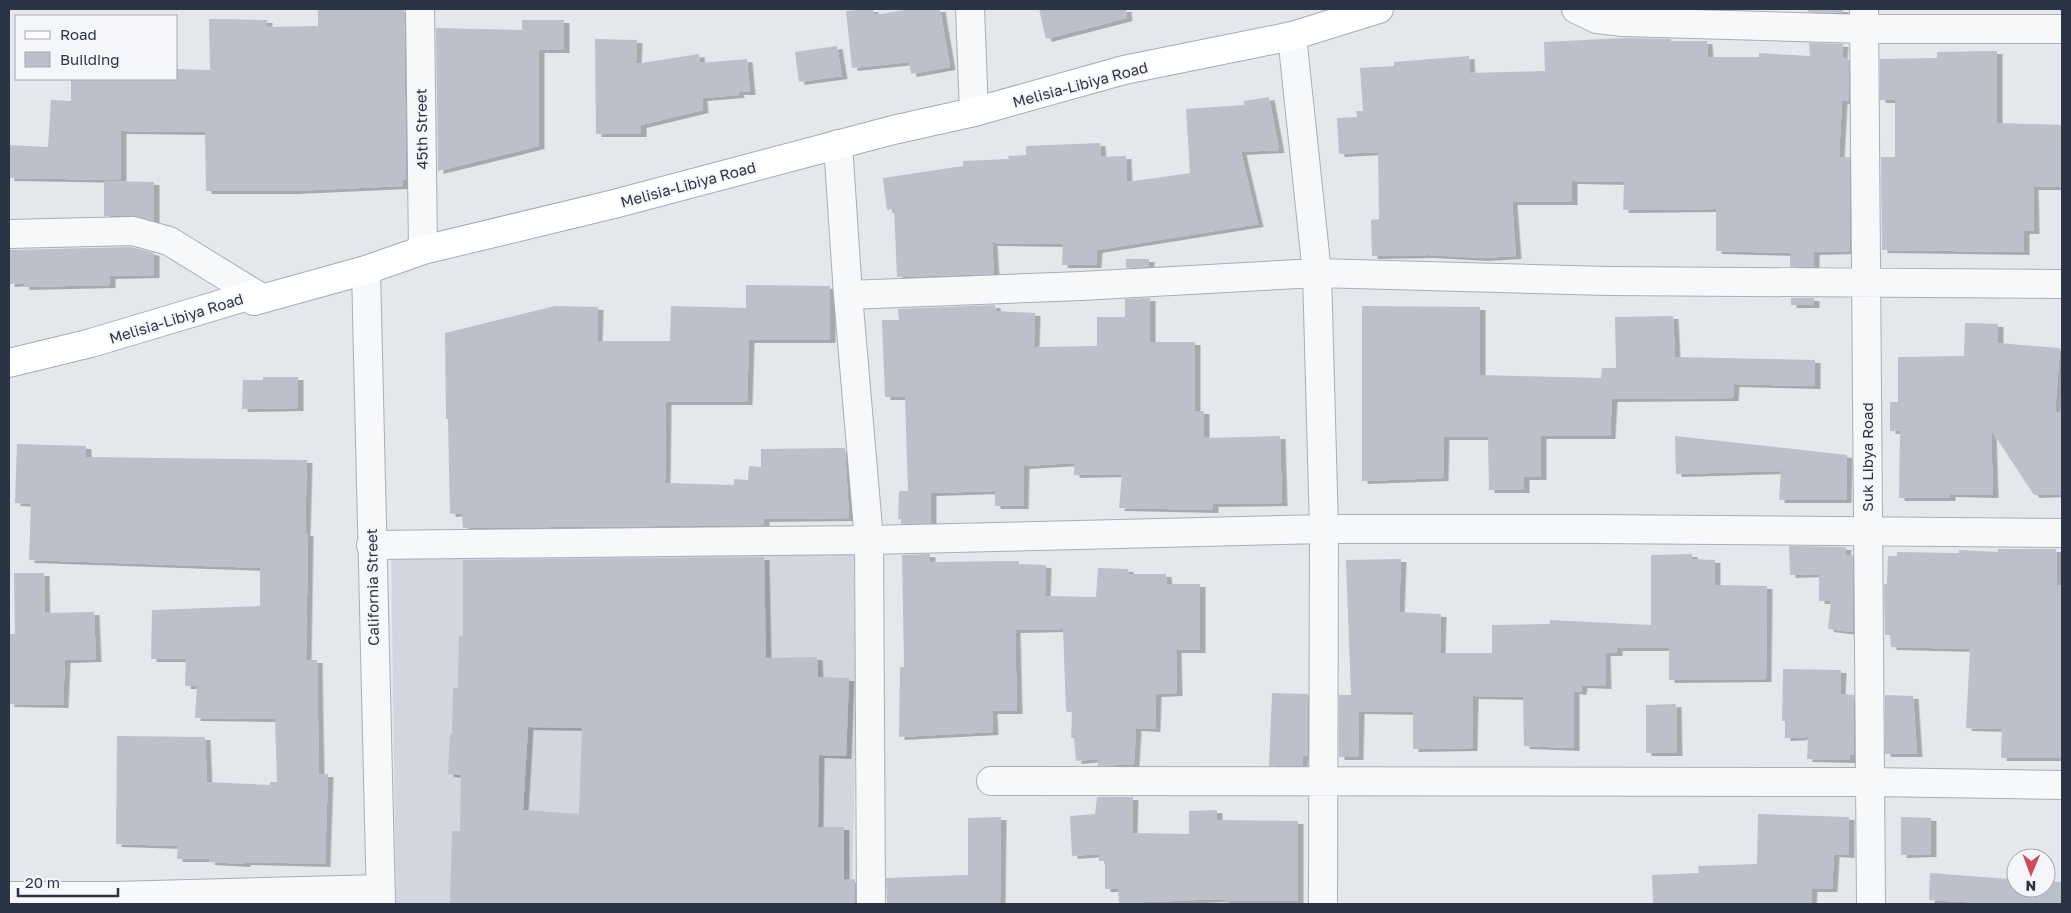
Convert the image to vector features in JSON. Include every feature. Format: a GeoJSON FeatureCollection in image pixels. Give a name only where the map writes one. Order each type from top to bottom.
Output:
{"type":"FeatureCollection","features":[{"type":"Feature","properties":{"kind":"main road","name":"Melisia-Libiya Road"},"geometry":{"type":"LineString","coordinates":[[9,363],[91,343],[255,294],[254,301],[366,270],[423,250],[614,204],[838,144],[974,112],[1124,70],[1292,36],[1379,9]]}},
{"type":"Feature","properties":{"kind":"street","name":"45th Street"},"geometry":{"type":"LineString","coordinates":[[420,9],[423,250]]}},
{"type":"Feature","properties":{"kind":"street"},"geometry":{"type":"LineString","coordinates":[[970,9],[974,112]]}},
{"type":"Feature","properties":{"kind":"street"},"geometry":{"type":"LineString","coordinates":[[1576,9],[1596,19],[1623,22],[1864,19],[2062,29]]}},
{"type":"Feature","properties":{"kind":"street","name":"Suk Libya Road"},"geometry":{"type":"LineString","coordinates":[[1864,19],[1871,904]]}},
{"type":"Feature","properties":{"kind":"street"},"geometry":{"type":"LineString","coordinates":[[1292,36],[1316,273],[1324,529],[1323,904]]}},
{"type":"Feature","properties":{"kind":"street"},"geometry":{"type":"LineString","coordinates":[[838,144],[848,294],[869,540],[871,904]]}},
{"type":"Feature","properties":{"kind":"street"},"geometry":{"type":"LineString","coordinates":[[9,234],[133,231],[169,241],[255,294]]}},
{"type":"Feature","properties":{"kind":"street","name":"California Street"},"geometry":{"type":"LineString","coordinates":[[366,270],[371,545],[381,896]]}},
{"type":"Feature","properties":{"kind":"street"},"geometry":{"type":"LineString","coordinates":[[848,294],[1081,286],[1316,273],[1608,281],[2062,284]]}},
{"type":"Feature","properties":{"kind":"street"},"geometry":{"type":"LineString","coordinates":[[371,545],[869,540],[1324,529],[2062,533]]}},
{"type":"Feature","properties":{"kind":"street"},"geometry":{"type":"LineString","coordinates":[[991,781],[1869,782],[2062,785]]}},
{"type":"Feature","properties":{"kind":"street"},"geometry":{"type":"LineString","coordinates":[[9,896],[381,896]]}},
{"type":"Feature","properties":{"kind":"shaded area"},"geometry":{"type":"Polygon","coordinates":[[[391,546],[859,550],[852,904],[396,904],[391,546]]]}},
{"type":"Feature","properties":{"kind":"building"},"geometry":{"type":"Polygon","coordinates":[[[318,9],[404,9],[406,179],[403,180],[403,186],[292,191],[206,191],[205,132],[121,131],[121,180],[9,178],[9,145],[48,147],[51,100],[71,101],[71,80],[178,80],[178,69],[210,70],[209,19],[267,20],[267,27],[318,26],[318,9]]]}},
{"type":"Feature","properties":{"kind":"building"},"geometry":{"type":"Polygon","coordinates":[[[873,9],[874,15],[912,9],[940,9],[950,67],[911,74],[909,62],[852,68],[846,11],[873,9]]]}},
{"type":"Feature","properties":{"kind":"building"},"geometry":{"type":"Polygon","coordinates":[[[1039,9],[1126,9],[1127,18],[1046,39],[1039,9]]]}},
{"type":"Feature","properties":{"kind":"building"},"geometry":{"type":"Polygon","coordinates":[[[1808,9],[1843,9],[1843,13],[1808,12],[1808,9]]]}},
{"type":"Feature","properties":{"kind":"building"},"geometry":{"type":"Polygon","coordinates":[[[522,20],[564,20],[564,50],[539,50],[539,146],[438,171],[436,28],[522,30],[522,20]]]}},
{"type":"Feature","properties":{"kind":"building"},"geometry":{"type":"Polygon","coordinates":[[[1626,38],[1707,41],[1708,57],[1759,57],[1759,53],[1810,56],[1809,43],[1843,44],[1842,57],[1849,60],[1849,101],[1842,101],[1839,157],[1850,157],[1850,251],[1814,252],[1814,267],[1790,267],[1790,253],[1716,251],[1716,209],[1623,210],[1624,182],[1572,181],[1572,202],[1512,202],[1516,256],[1482,258],[1429,255],[1372,256],[1371,220],[1379,219],[1378,152],[1339,154],[1337,118],[1357,117],[1356,111],[1363,111],[1360,68],[1394,66],[1394,62],[1469,56],[1470,73],[1545,71],[1544,42],[1626,38]]]}},
{"type":"Feature","properties":{"kind":"building"},"geometry":{"type":"Polygon","coordinates":[[[595,39],[637,40],[636,64],[699,54],[700,63],[747,59],[750,92],[738,92],[739,95],[702,98],[703,110],[641,125],[641,134],[596,134],[595,39]]]}},
{"type":"Feature","properties":{"kind":"building"},"geometry":{"type":"Polygon","coordinates":[[[837,46],[842,76],[799,82],[795,52],[837,46]]]}},
{"type":"Feature","properties":{"kind":"building"},"geometry":{"type":"Polygon","coordinates":[[[1997,51],[1997,123],[2062,125],[2062,187],[2033,187],[2034,231],[2024,231],[2024,252],[1882,250],[1881,157],[1895,157],[1895,100],[1880,100],[1880,59],[1937,58],[1937,52],[1997,51]]]}},
{"type":"Feature","properties":{"kind":"building"},"geometry":{"type":"Polygon","coordinates":[[[1269,97],[1279,150],[1241,152],[1258,224],[1097,250],[1096,265],[1062,265],[1063,244],[992,243],[994,274],[897,277],[894,209],[887,210],[883,178],[963,166],[963,161],[1009,159],[1008,156],[1026,155],[1026,146],[1100,143],[1101,157],[1126,156],[1127,182],[1190,173],[1186,109],[1244,105],[1244,101],[1269,97]]]}},
{"type":"Feature","properties":{"kind":"building"},"geometry":{"type":"Polygon","coordinates":[[[104,181],[154,182],[154,221],[133,215],[104,216],[104,181]]]}},
{"type":"Feature","properties":{"kind":"building"},"geometry":{"type":"Polygon","coordinates":[[[131,247],[154,253],[154,275],[110,276],[110,285],[24,287],[24,283],[9,284],[9,250],[131,247]]]}},
{"type":"Feature","properties":{"kind":"building"},"geometry":{"type":"Polygon","coordinates":[[[1126,259],[1149,259],[1149,267],[1126,268],[1126,259]]]}},
{"type":"Feature","properties":{"kind":"building"},"geometry":{"type":"Polygon","coordinates":[[[746,285],[830,286],[830,340],[749,340],[747,402],[666,402],[665,483],[734,485],[734,479],[748,480],[749,466],[761,467],[761,449],[845,448],[849,518],[764,519],[764,525],[463,528],[462,513],[450,514],[445,333],[555,306],[598,307],[597,341],[670,341],[671,306],[746,308],[746,285]]]}},
{"type":"Feature","properties":{"kind":"building"},"geometry":{"type":"Polygon","coordinates":[[[1150,298],[1150,342],[1195,342],[1195,411],[1204,411],[1204,438],[1280,436],[1282,503],[1213,504],[1213,510],[1119,508],[1122,474],[1074,475],[1074,463],[1024,466],[1023,506],[995,506],[995,491],[931,493],[931,523],[901,524],[901,519],[898,519],[899,491],[908,491],[905,397],[885,397],[882,320],[899,320],[898,309],[995,305],[996,311],[1035,313],[1034,347],[1097,346],[1097,317],[1125,317],[1125,299],[1150,298]]]}},
{"type":"Feature","properties":{"kind":"building"},"geometry":{"type":"Polygon","coordinates":[[[1791,298],[1814,298],[1814,305],[1791,305],[1791,298]]]}},
{"type":"Feature","properties":{"kind":"building"},"geometry":{"type":"Polygon","coordinates":[[[1362,306],[1480,307],[1480,375],[1601,378],[1602,368],[1616,368],[1615,317],[1673,316],[1675,357],[1815,360],[1815,386],[1734,384],[1733,398],[1612,399],[1610,436],[1541,436],[1541,477],[1524,477],[1524,490],[1489,490],[1488,437],[1444,437],[1443,478],[1362,481],[1362,306]]]}},
{"type":"Feature","properties":{"kind":"building"},"geometry":{"type":"Polygon","coordinates":[[[1965,323],[1998,324],[1998,343],[2060,348],[2055,412],[2062,412],[2062,494],[2034,495],[1991,430],[1993,495],[1950,494],[1950,498],[1899,498],[1900,431],[1890,431],[1890,402],[1898,402],[1898,357],[1964,356],[1965,323]]]}},
{"type":"Feature","properties":{"kind":"building"},"geometry":{"type":"Polygon","coordinates":[[[263,377],[298,377],[298,408],[242,409],[243,380],[263,380],[263,377]]]}},
{"type":"Feature","properties":{"kind":"building"},"geometry":{"type":"Polygon","coordinates":[[[1675,436],[1847,455],[1846,500],[1779,500],[1781,471],[1676,474],[1675,436]]]}},
{"type":"Feature","properties":{"kind":"building"},"geometry":{"type":"Polygon","coordinates":[[[17,444],[86,446],[86,457],[307,460],[305,533],[308,533],[306,660],[317,660],[319,774],[328,774],[325,864],[245,862],[245,864],[209,862],[210,859],[177,859],[178,846],[116,844],[117,736],[205,737],[207,782],[270,785],[270,782],[277,782],[275,719],[195,718],[197,686],[185,686],[186,659],[151,659],[152,610],[260,606],[260,568],[29,560],[31,504],[15,503],[17,444]]]}},
{"type":"Feature","properties":{"kind":"building"},"geometry":{"type":"Polygon","coordinates":[[[1789,546],[1846,547],[1845,555],[1853,555],[1853,632],[1828,629],[1831,601],[1819,601],[1819,574],[1790,575],[1789,546]]]}},
{"type":"Feature","properties":{"kind":"building"},"geometry":{"type":"Polygon","coordinates":[[[1998,549],[2056,549],[2057,585],[2062,585],[2062,758],[2001,758],[2002,729],[1966,728],[1970,649],[1891,647],[1890,635],[1885,635],[1884,584],[1887,584],[1888,556],[1897,556],[1897,552],[1959,553],[1959,550],[1998,552],[1998,549]]]}},
{"type":"Feature","properties":{"kind":"building"},"geometry":{"type":"Polygon","coordinates":[[[930,554],[930,562],[1019,561],[1019,564],[1046,565],[1045,596],[1096,597],[1098,568],[1128,569],[1129,574],[1166,574],[1167,584],[1200,584],[1200,650],[1176,650],[1177,693],[1156,694],[1155,729],[1136,728],[1134,764],[1098,766],[1098,759],[1076,761],[1074,738],[1071,738],[1072,712],[1067,712],[1066,710],[1063,629],[1015,630],[1017,711],[992,711],[993,732],[899,737],[900,667],[904,667],[902,555],[930,554]]]}},
{"type":"Feature","properties":{"kind":"building"},"geometry":{"type":"Polygon","coordinates":[[[1692,554],[1692,559],[1715,560],[1715,585],[1767,586],[1766,679],[1669,680],[1669,648],[1617,648],[1617,653],[1605,653],[1606,686],[1582,685],[1581,692],[1574,691],[1574,748],[1524,746],[1523,697],[1473,696],[1472,748],[1413,749],[1413,712],[1359,711],[1358,757],[1339,757],[1339,695],[1351,695],[1346,560],[1401,559],[1399,612],[1441,614],[1440,653],[1492,653],[1492,625],[1550,624],[1550,620],[1651,625],[1651,555],[1692,554]]]}},
{"type":"Feature","properties":{"kind":"building"},"geometry":{"type":"Polygon","coordinates":[[[764,557],[766,658],[817,657],[818,677],[849,678],[846,756],[819,755],[818,827],[844,827],[844,880],[855,879],[855,904],[450,904],[452,831],[460,831],[461,775],[448,774],[450,734],[452,734],[453,688],[458,688],[459,636],[463,636],[463,560],[764,557]],[[528,727],[523,810],[579,814],[582,728],[528,727]]]}},
{"type":"Feature","properties":{"kind":"building"},"geometry":{"type":"Polygon","coordinates":[[[14,573],[44,573],[45,613],[94,612],[96,659],[65,660],[63,705],[9,704],[9,634],[15,634],[14,573]]]}},
{"type":"Feature","properties":{"kind":"building"},"geometry":{"type":"Polygon","coordinates":[[[1783,669],[1841,670],[1840,694],[1854,695],[1854,755],[1850,755],[1850,760],[1807,759],[1808,737],[1785,738],[1785,721],[1782,721],[1783,669]]]}},
{"type":"Feature","properties":{"kind":"building"},"geometry":{"type":"Polygon","coordinates":[[[1272,693],[1308,694],[1308,756],[1303,756],[1302,766],[1269,766],[1272,693]]]}},
{"type":"Feature","properties":{"kind":"building"},"geometry":{"type":"Polygon","coordinates":[[[1885,695],[1913,696],[1917,754],[1885,754],[1885,695]]]}},
{"type":"Feature","properties":{"kind":"building"},"geometry":{"type":"Polygon","coordinates":[[[1676,704],[1677,753],[1646,753],[1646,705],[1676,704]]]}},
{"type":"Feature","properties":{"kind":"building"},"geometry":{"type":"Polygon","coordinates":[[[1097,797],[1133,797],[1132,833],[1189,834],[1189,811],[1217,810],[1217,820],[1298,821],[1298,901],[1223,901],[1223,899],[1119,903],[1118,889],[1105,889],[1105,861],[1099,861],[1099,854],[1072,856],[1070,816],[1095,814],[1097,797]]]}},
{"type":"Feature","properties":{"kind":"building"},"geometry":{"type":"Polygon","coordinates":[[[1758,814],[1849,817],[1849,855],[1834,854],[1832,889],[1812,889],[1811,904],[1653,904],[1652,875],[1699,873],[1698,866],[1757,864],[1758,814]]]}},
{"type":"Feature","properties":{"kind":"building"},"geometry":{"type":"Polygon","coordinates":[[[1001,817],[1000,904],[887,904],[886,878],[968,875],[968,818],[1001,817]]]}},
{"type":"Feature","properties":{"kind":"building"},"geometry":{"type":"Polygon","coordinates":[[[1901,817],[1931,818],[1931,854],[1901,855],[1901,817]]]}},
{"type":"Feature","properties":{"kind":"building"},"geometry":{"type":"Polygon","coordinates":[[[1930,873],[2006,879],[2006,898],[2056,898],[2056,882],[2062,882],[2062,904],[2002,904],[1929,900],[1930,873]]]}}]}
